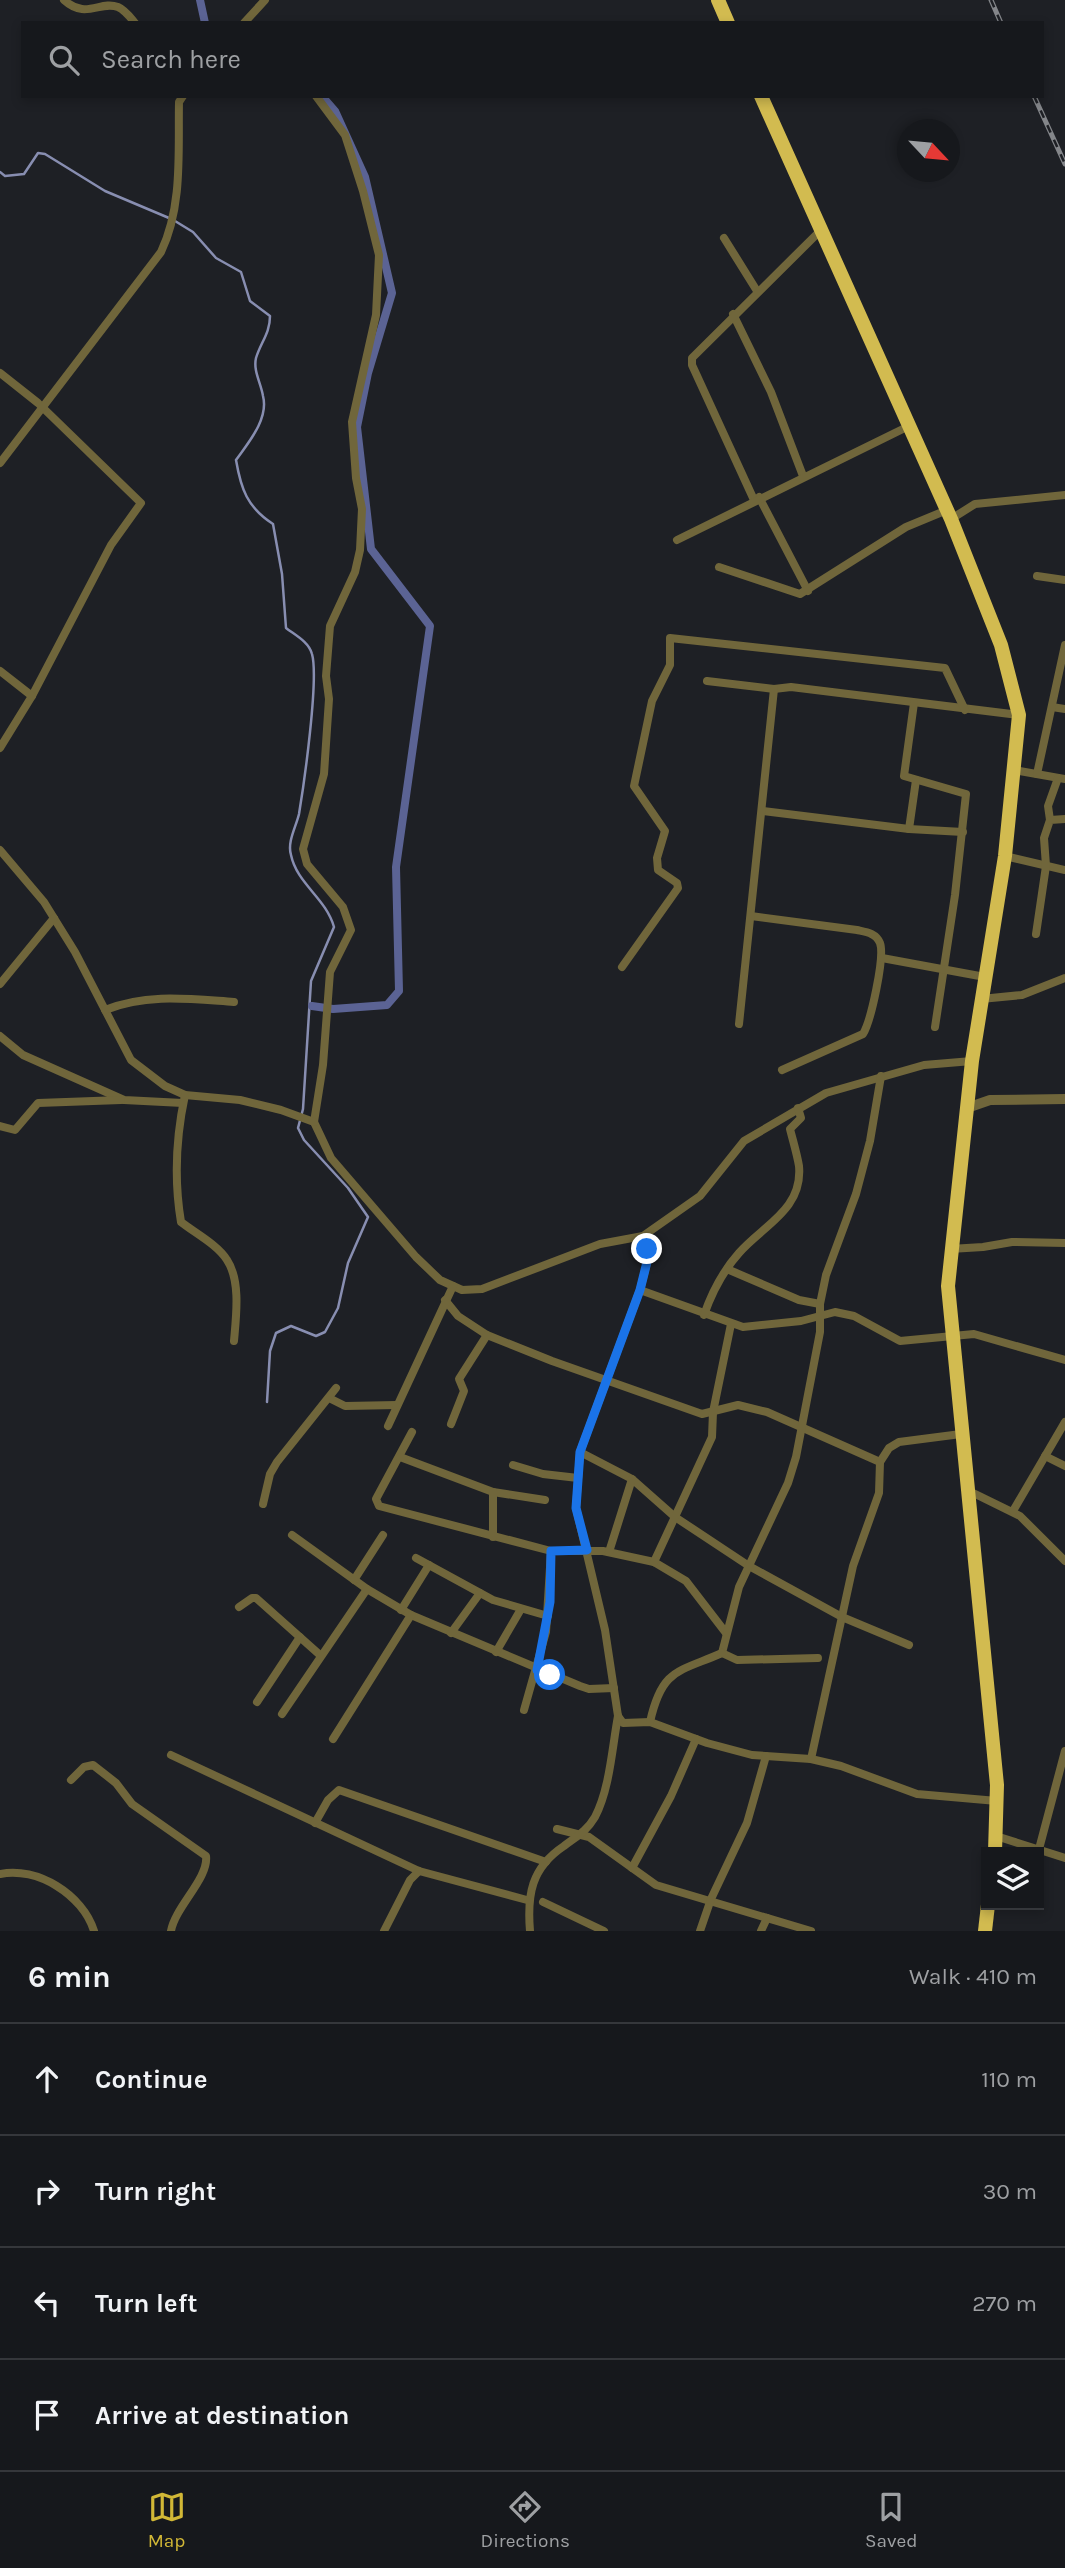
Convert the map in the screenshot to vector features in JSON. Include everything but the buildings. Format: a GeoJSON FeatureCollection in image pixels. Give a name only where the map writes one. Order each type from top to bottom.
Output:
{"type":"FeatureCollection","features":[{"type":"Feature","properties":{"kind":"highway"},"geometry":{"type":"LineString","coordinates":[[718,0],[724,21]]}},
{"type":"Feature","properties":{"kind":"highway"},"geometry":{"type":"LineString","coordinates":[[762,98],[949,514],[1001,645],[1019,715],[1005,856],[972,1061],[948,1286],[997,1801],[995,1847]]}},
{"type":"Feature","properties":{"kind":"highway"},"geometry":{"type":"LineString","coordinates":[[985,1931],[987,1910]]}},
{"type":"Feature","properties":{"kind":"street"},"geometry":{"type":"LineString","coordinates":[[64,0],[75,8],[84,10],[118,6],[133,21]]}},
{"type":"Feature","properties":{"kind":"street"},"geometry":{"type":"LineString","coordinates":[[246,21],[265,0]]}},
{"type":"Feature","properties":{"kind":"street"},"geometry":{"type":"LineString","coordinates":[[0,463],[161,251],[169,235],[175,208],[179,102],[182,98]]}},
{"type":"Feature","properties":{"kind":"street"},"geometry":{"type":"LineString","coordinates":[[310,1120],[323,1065],[330,972],[351,930],[343,907],[307,864],[303,849],[324,774],[330,626],[355,572],[360,550],[362,509],[356,478],[352,422],[376,315],[379,255],[345,135],[317,98]]}},
{"type":"Feature","properties":{"kind":"street"},"geometry":{"type":"LineString","coordinates":[[808,591],[756,498],[692,365],[696,351],[821,230]]}},
{"type":"Feature","properties":{"kind":"street"},"geometry":{"type":"LineString","coordinates":[[724,237],[757,291]]}},
{"type":"Feature","properties":{"kind":"street"},"geometry":{"type":"LineString","coordinates":[[733,314],[771,392],[803,476]]}},
{"type":"Feature","properties":{"kind":"street"},"geometry":{"type":"LineString","coordinates":[[0,373],[43,408],[141,503],[139,510],[111,545],[32,696],[0,748]]}},
{"type":"Feature","properties":{"kind":"street"},"geometry":{"type":"LineString","coordinates":[[677,540],[756,498],[909,426]]}},
{"type":"Feature","properties":{"kind":"street"},"geometry":{"type":"LineString","coordinates":[[719,567],[787,592],[808,591],[906,527],[975,504],[1065,495]]}},
{"type":"Feature","properties":{"kind":"street"},"geometry":{"type":"LineString","coordinates":[[1037,576],[1065,580]]}},
{"type":"Feature","properties":{"kind":"street"},"geometry":{"type":"LineString","coordinates":[[622,967],[678,888],[677,883],[658,870],[657,858],[665,831],[634,786],[652,701],[670,665],[670,639],[946,668],[965,710]]}},
{"type":"Feature","properties":{"kind":"street"},"geometry":{"type":"LineString","coordinates":[[1037,774],[1064,662],[1065,645]]}},
{"type":"Feature","properties":{"kind":"street"},"geometry":{"type":"LineString","coordinates":[[0,671],[32,696]]}},
{"type":"Feature","properties":{"kind":"street"},"geometry":{"type":"LineString","coordinates":[[707,681],[775,689],[791,687],[1019,715]]}},
{"type":"Feature","properties":{"kind":"street"},"geometry":{"type":"LineString","coordinates":[[739,1024],[775,689]]}},
{"type":"Feature","properties":{"kind":"street"},"geometry":{"type":"LineString","coordinates":[[914,703],[904,776],[966,794],[945,971],[935,1027]]}},
{"type":"Feature","properties":{"kind":"street"},"geometry":{"type":"LineString","coordinates":[[1052,707],[1065,709]]}},
{"type":"Feature","properties":{"kind":"street"},"geometry":{"type":"LineString","coordinates":[[1014,770],[1061,778],[1048,806],[1050,820],[1044,838],[1046,866],[1037,934]]}},
{"type":"Feature","properties":{"kind":"street"},"geometry":{"type":"LineString","coordinates":[[909,829],[916,780]]}},
{"type":"Feature","properties":{"kind":"street"},"geometry":{"type":"LineString","coordinates":[[763,811],[909,829],[963,832]]}},
{"type":"Feature","properties":{"kind":"street"},"geometry":{"type":"LineString","coordinates":[[1050,820],[1065,819]]}},
{"type":"Feature","properties":{"kind":"street"},"geometry":{"type":"LineString","coordinates":[[0,850],[21,872],[54,918],[131,1060],[184,1099]]}},
{"type":"Feature","properties":{"kind":"street"},"geometry":{"type":"LineString","coordinates":[[1005,856],[1065,870]]}},
{"type":"Feature","properties":{"kind":"street"},"geometry":{"type":"LineString","coordinates":[[751,916],[870,933],[880,944],[882,958],[869,1019],[863,1034],[782,1070]]}},
{"type":"Feature","properties":{"kind":"street"},"geometry":{"type":"LineString","coordinates":[[0,984],[54,918]]}},
{"type":"Feature","properties":{"kind":"street"},"geometry":{"type":"LineString","coordinates":[[882,958],[985,977]]}},
{"type":"Feature","properties":{"kind":"street"},"geometry":{"type":"LineString","coordinates":[[981,999],[1022,995],[1065,978]]}},
{"type":"Feature","properties":{"kind":"street"},"geometry":{"type":"LineString","coordinates":[[105,1010],[127,1001],[174,998],[234,1002]]}},
{"type":"Feature","properties":{"kind":"street"},"geometry":{"type":"LineString","coordinates":[[0,1036],[23,1055],[124,1100]]}},
{"type":"Feature","properties":{"kind":"street"},"geometry":{"type":"LineString","coordinates":[[0,1126],[15,1130],[38,1103],[49,1101],[240,1100],[293,1114],[310,1120],[331,1158],[416,1257],[440,1280],[462,1290],[482,1289],[600,1244],[643,1236],[700,1196],[744,1141],[825,1093],[924,1065],[972,1061]]}},
{"type":"Feature","properties":{"kind":"street"},"geometry":{"type":"LineString","coordinates":[[722,1653],[739,1587],[789,1483],[803,1428],[826,1275],[856,1194],[870,1141],[880,1076]]}},
{"type":"Feature","properties":{"kind":"street"},"geometry":{"type":"LineString","coordinates":[[184,1099],[179,1124],[176,1191],[181,1222],[228,1260],[233,1274],[237,1309],[233,1341]]}},
{"type":"Feature","properties":{"kind":"street"},"geometry":{"type":"LineString","coordinates":[[967,1108],[990,1100],[1065,1099]]}},
{"type":"Feature","properties":{"kind":"street"},"geometry":{"type":"LineString","coordinates":[[704,1315],[711,1294],[727,1269],[756,1237],[774,1224],[791,1199],[799,1168],[790,1126],[800,1118],[799,1108]]}},
{"type":"Feature","properties":{"kind":"street"},"geometry":{"type":"LineString","coordinates":[[530,1931],[527,1900],[529,1890],[546,1862],[562,1846],[582,1836],[601,1803],[618,1716],[605,1630],[576,1508],[580,1452],[640,1290],[648,1258],[643,1236]]}},
{"type":"Feature","properties":{"kind":"street"},"geometry":{"type":"LineString","coordinates":[[950,1248],[983,1248],[1012,1242],[1065,1243]]}},
{"type":"Feature","properties":{"kind":"street"},"geometry":{"type":"LineString","coordinates":[[727,1269],[821,1309],[853,1316],[900,1340],[974,1335],[1065,1360]]}},
{"type":"Feature","properties":{"kind":"street"},"geometry":{"type":"LineString","coordinates":[[388,1426],[453,1286]]}},
{"type":"Feature","properties":{"kind":"street"},"geometry":{"type":"LineString","coordinates":[[640,1290],[704,1315],[743,1326],[801,1321],[821,1309]]}},
{"type":"Feature","properties":{"kind":"street"},"geometry":{"type":"LineString","coordinates":[[445,1300],[458,1317],[488,1335],[552,1361],[607,1378],[702,1414],[738,1405],[767,1412],[880,1462]]}},
{"type":"Feature","properties":{"kind":"street"},"geometry":{"type":"LineString","coordinates":[[653,1562],[712,1437],[713,1412],[731,1324]]}},
{"type":"Feature","properties":{"kind":"street"},"geometry":{"type":"LineString","coordinates":[[451,1424],[464,1391],[459,1379],[488,1335]]}},
{"type":"Feature","properties":{"kind":"street"},"geometry":{"type":"LineString","coordinates":[[263,1504],[270,1475],[277,1462],[336,1388]]}},
{"type":"Feature","properties":{"kind":"street"},"geometry":{"type":"LineString","coordinates":[[329,1398],[345,1406],[397,1405]]}},
{"type":"Feature","properties":{"kind":"street"},"geometry":{"type":"LineString","coordinates":[[1013,1511],[1065,1422]]}},
{"type":"Feature","properties":{"kind":"street"},"geometry":{"type":"LineString","coordinates":[[412,1433],[400,1457],[387,1473],[377,1504],[551,1551],[609,1552],[653,1562],[686,1581],[726,1633]]}},
{"type":"Feature","properties":{"kind":"street"},"geometry":{"type":"LineString","coordinates":[[811,1759],[853,1566],[878,1493],[880,1462],[888,1448],[899,1442],[961,1434]]}},
{"type":"Feature","properties":{"kind":"street"},"geometry":{"type":"LineString","coordinates":[[580,1452],[632,1479],[675,1517],[749,1566],[842,1617],[909,1644]]}},
{"type":"Feature","properties":{"kind":"street"},"geometry":{"type":"LineString","coordinates":[[1045,1456],[1065,1466]]}},
{"type":"Feature","properties":{"kind":"street"},"geometry":{"type":"LineString","coordinates":[[400,1457],[493,1493],[545,1500]]}},
{"type":"Feature","properties":{"kind":"street"},"geometry":{"type":"LineString","coordinates":[[513,1465],[542,1474],[578,1478]]}},
{"type":"Feature","properties":{"kind":"street"},"geometry":{"type":"LineString","coordinates":[[609,1552],[632,1479]]}},
{"type":"Feature","properties":{"kind":"street"},"geometry":{"type":"LineString","coordinates":[[967,1490],[1013,1511],[1065,1561]]}},
{"type":"Feature","properties":{"kind":"street"},"geometry":{"type":"LineString","coordinates":[[493,1493],[493,1537]]}},
{"type":"Feature","properties":{"kind":"street"},"geometry":{"type":"LineString","coordinates":[[292,1535],[367,1589],[411,1615],[537,1670],[589,1689],[614,1688]]}},
{"type":"Feature","properties":{"kind":"street"},"geometry":{"type":"LineString","coordinates":[[354,1580],[383,1535]]}},
{"type":"Feature","properties":{"kind":"street"},"geometry":{"type":"LineString","coordinates":[[524,1710],[537,1670],[548,1616],[551,1551]]}},
{"type":"Feature","properties":{"kind":"street"},"geometry":{"type":"LineString","coordinates":[[416,1558],[480,1592],[521,1609],[548,1616]]}},
{"type":"Feature","properties":{"kind":"street"},"geometry":{"type":"LineString","coordinates":[[401,1610],[429,1565]]}},
{"type":"Feature","properties":{"kind":"street"},"geometry":{"type":"LineString","coordinates":[[282,1714],[367,1589]]}},
{"type":"Feature","properties":{"kind":"street"},"geometry":{"type":"LineString","coordinates":[[451,1633],[480,1592]]}},
{"type":"Feature","properties":{"kind":"street"},"geometry":{"type":"LineString","coordinates":[[239,1608],[252,1598],[257,1598],[320,1655]]}},
{"type":"Feature","properties":{"kind":"street"},"geometry":{"type":"LineString","coordinates":[[496,1652],[521,1609]]}},
{"type":"Feature","properties":{"kind":"street"},"geometry":{"type":"LineString","coordinates":[[332,1739],[411,1615]]}},
{"type":"Feature","properties":{"kind":"street"},"geometry":{"type":"LineString","coordinates":[[257,1702],[300,1637]]}},
{"type":"Feature","properties":{"kind":"street"},"geometry":{"type":"LineString","coordinates":[[650,1722],[654,1706],[669,1676],[693,1662],[722,1653],[737,1660],[818,1658]]}},
{"type":"Feature","properties":{"kind":"street"},"geometry":{"type":"LineString","coordinates":[[618,1716],[623,1723],[650,1722],[696,1739],[766,1756],[811,1759],[841,1766],[917,1794],[997,1801]]}},
{"type":"Feature","properties":{"kind":"street"},"geometry":{"type":"LineString","coordinates":[[632,1868],[671,1796],[696,1739]]}},
{"type":"Feature","properties":{"kind":"street"},"geometry":{"type":"LineString","coordinates":[[1040,1847],[1065,1751]]}},
{"type":"Feature","properties":{"kind":"street"},"geometry":{"type":"LineString","coordinates":[[171,1755],[419,1871],[527,1900]]}},
{"type":"Feature","properties":{"kind":"street"},"geometry":{"type":"LineString","coordinates":[[699,1931],[744,1830],[766,1756]]}},
{"type":"Feature","properties":{"kind":"street"},"geometry":{"type":"LineString","coordinates":[[71,1780],[84,1766],[93,1765],[116,1783],[132,1804],[206,1856],[205,1867],[175,1918],[171,1931]]}},
{"type":"Feature","properties":{"kind":"street"},"geometry":{"type":"LineString","coordinates":[[315,1823],[328,1800],[339,1790],[546,1862]]}},
{"type":"Feature","properties":{"kind":"street"},"geometry":{"type":"LineString","coordinates":[[557,1829],[582,1836],[656,1885],[711,1899],[811,1931]]}},
{"type":"Feature","properties":{"kind":"street"},"geometry":{"type":"LineString","coordinates":[[996,1836],[1032,1847]]}},
{"type":"Feature","properties":{"kind":"street"},"geometry":{"type":"LineString","coordinates":[[1044,1851],[1065,1858]]}},
{"type":"Feature","properties":{"kind":"street"},"geometry":{"type":"LineString","coordinates":[[0,1874],[12,1871],[37,1876],[59,1887],[78,1904],[94,1931]]}},
{"type":"Feature","properties":{"kind":"street"},"geometry":{"type":"LineString","coordinates":[[384,1931],[410,1880],[419,1871]]}},
{"type":"Feature","properties":{"kind":"street"},"geometry":{"type":"LineString","coordinates":[[543,1902],[604,1931]]}},
{"type":"Feature","properties":{"kind":"street"},"geometry":{"type":"LineString","coordinates":[[761,1931],[767,1918]]}},
{"type":"Feature","properties":{"kind":"waterway"},"geometry":{"type":"LineString","coordinates":[[200,0],[205,21]]}},
{"type":"Feature","properties":{"kind":"waterway"},"geometry":{"type":"LineString","coordinates":[[312,1006],[333,1009],[387,1005],[399,991],[396,867],[430,626],[371,549],[357,427],[368,373],[392,293],[365,177],[335,111],[324,98]]}},
{"type":"Feature","properties":{"kind":"waterway"},"geometry":{"type":"LineString","coordinates":[[0,172],[5,176],[24,174],[38,153],[45,154],[105,191],[169,218]]}},
{"type":"Feature","properties":{"kind":"waterway"},"geometry":{"type":"LineString","coordinates":[[175,221],[193,232],[216,258],[241,272],[250,301],[270,316],[269,327],[255,363],[263,396],[263,413],[256,430],[236,460],[240,480],[251,504],[273,524],[282,574],[286,628],[305,642],[312,654],[314,685],[310,732],[299,814],[290,850],[299,874],[325,908],[334,927],[311,981],[303,1109],[298,1128],[304,1140],[348,1188],[368,1217],[348,1263],[338,1308],[325,1332],[316,1336],[291,1326],[276,1333],[270,1351],[267,1402]]}},
{"type":"Feature","properties":{"kind":"railway"},"geometry":{"type":"LineString","coordinates":[[991,0],[1000,21]]}},
{"type":"Feature","properties":{"kind":"railway"},"geometry":{"type":"LineString","coordinates":[[1035,98],[1065,164]]}},
{"type":"Feature","properties":{"kind":"route"},"geometry":{"type":"LineString","coordinates":[[550,1675],[537,1670],[550,1602],[551,1551],[587,1550],[576,1508],[580,1452],[588,1422],[640,1290],[648,1258],[647,1249]]}}]}
